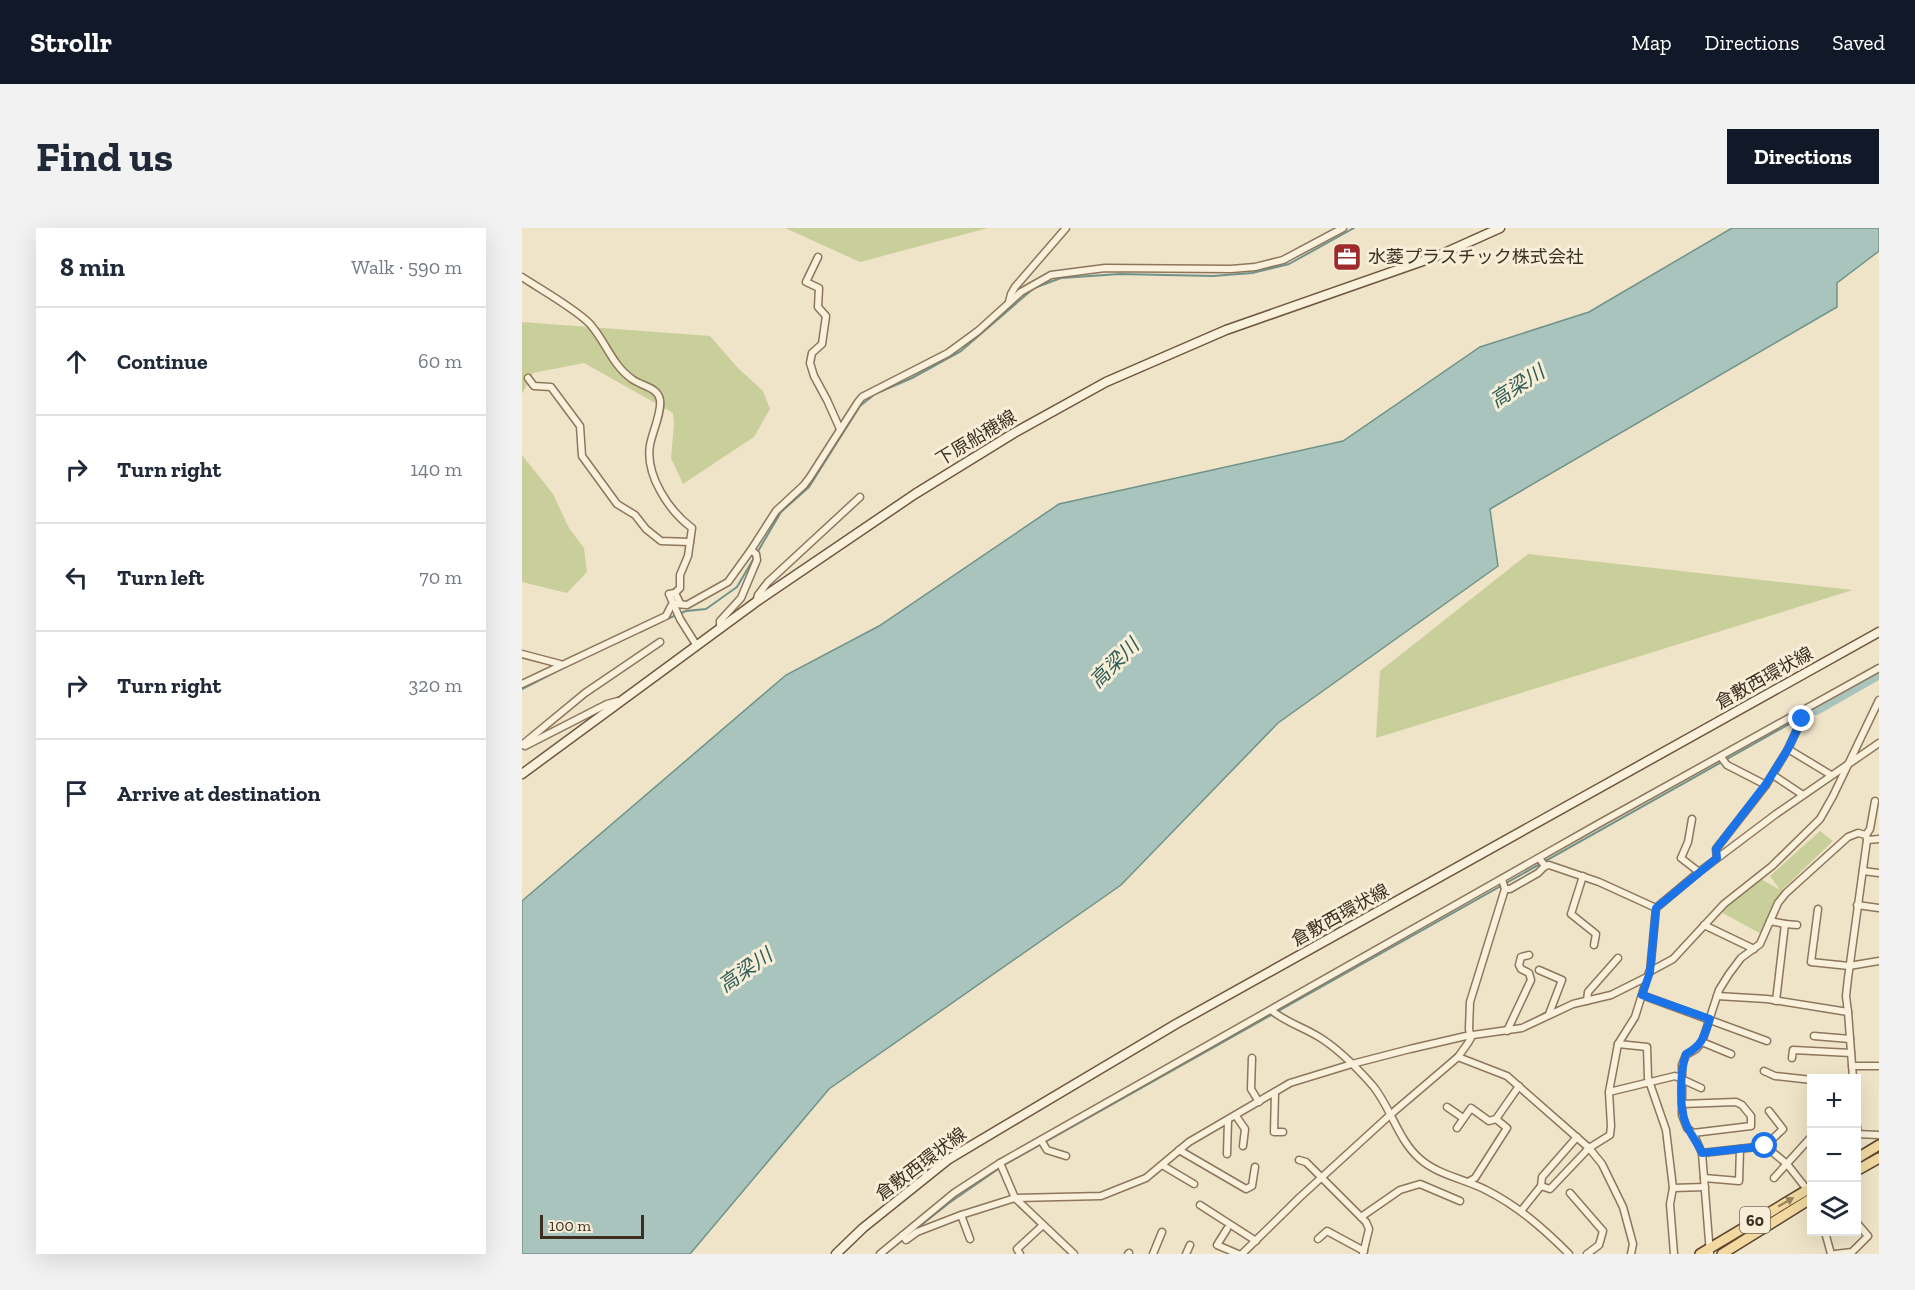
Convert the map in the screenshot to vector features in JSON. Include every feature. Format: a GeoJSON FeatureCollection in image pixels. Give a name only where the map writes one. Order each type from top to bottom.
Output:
{"type":"FeatureCollection","features":[{"type":"Feature","properties":{"kind":"main road","name":"下原船穂線"},"geometry":{"type":"LineString","coordinates":[[522,774],[756,602],[925,488],[1014,433],[1106,382],[1226,330],[1440,255],[1500,228]]}},
{"type":"Feature","properties":{"kind":"main road","name":"倉敷西環状線"},"geometry":{"type":"LineString","coordinates":[[836,1254],[863,1228],[949,1159],[1176,1024],[1879,632]]}},
{"type":"Feature","properties":{"kind":"main road"},"geometry":{"type":"LineString","coordinates":[[1861,1156],[1879,1145]]}},
{"type":"Feature","properties":{"kind":"main road"},"geometry":{"type":"LineString","coordinates":[[1861,1169],[1879,1158]]}},
{"type":"Feature","properties":{"kind":"main road","name":"60"},"geometry":{"type":"LineString","coordinates":[[1700,1254],[1807,1194]]}},
{"type":"Feature","properties":{"kind":"main road","name":"60"},"geometry":{"type":"LineString","coordinates":[[1722,1254],[1807,1195]]}},
{"type":"Feature","properties":{"kind":"street"},"geometry":{"type":"LineString","coordinates":[[1009,302],[1015,287],[1066,228]]}},
{"type":"Feature","properties":{"kind":"street"},"geometry":{"type":"LineString","coordinates":[[676,604],[687,605],[728,582],[754,552],[780,506],[810,477],[862,397],[948,353],[1038,281],[1051,275],[1105,268],[1232,269],[1255,267],[1283,260],[1343,228]]}},
{"type":"Feature","properties":{"kind":"street"},"geometry":{"type":"LineString","coordinates":[[818,257],[806,282],[819,288],[818,306],[826,316],[822,344],[812,353],[810,363],[840,429]]}},
{"type":"Feature","properties":{"kind":"street"},"geometry":{"type":"LineString","coordinates":[[522,277],[590,324],[616,364],[632,379],[656,392],[660,401],[650,446],[650,460],[664,499],[680,519],[692,528],[688,556],[680,575],[680,588],[675,593],[669,594],[680,619],[697,646]]}},
{"type":"Feature","properties":{"kind":"street"},"geometry":{"type":"LineString","coordinates":[[528,378],[534,386],[551,387],[580,426],[582,456],[617,504],[635,515],[646,529],[661,541],[690,542]]}},
{"type":"Feature","properties":{"kind":"street"},"geometry":{"type":"LineString","coordinates":[[756,602],[758,595],[768,582],[860,497]]}},
{"type":"Feature","properties":{"kind":"street"},"geometry":{"type":"LineString","coordinates":[[720,629],[720,621],[741,598],[757,560],[754,552]]}},
{"type":"Feature","properties":{"kind":"street"},"geometry":{"type":"LineString","coordinates":[[522,684],[666,616],[676,604],[675,593]]}},
{"type":"Feature","properties":{"kind":"street"},"geometry":{"type":"LineString","coordinates":[[522,746],[585,693],[660,642]]}},
{"type":"Feature","properties":{"kind":"street"},"geometry":{"type":"LineString","coordinates":[[522,654],[561,664]]}},
{"type":"Feature","properties":{"kind":"street"},"geometry":{"type":"LineString","coordinates":[[880,1254],[904,1237],[954,1193],[1001,1165],[1801,716],[1879,668]]}},
{"type":"Feature","properties":{"kind":"street"},"geometry":{"type":"LineString","coordinates":[[904,1237],[961,1215],[1015,1198],[1101,1196],[1146,1178],[1204,1132],[1236,1116],[1290,1083],[1352,1064],[1470,1036],[1522,1028],[1550,1012],[1587,998],[1611,995],[1673,959],[1724,904],[1772,866],[1820,819],[1879,700]]}},
{"type":"Feature","properties":{"kind":"street"},"geometry":{"type":"LineString","coordinates":[[522,746],[607,704],[619,701]]}},
{"type":"Feature","properties":{"kind":"street"},"geometry":{"type":"LineString","coordinates":[[1717,858],[1716,849],[1773,775],[1788,749],[1801,716]]}},
{"type":"Feature","properties":{"kind":"street"},"geometry":{"type":"LineString","coordinates":[[1541,1186],[1550,1189],[1589,1148],[1610,1135],[1609,1092],[1618,1044],[1635,1017],[1648,974],[1656,908],[1717,858],[1879,743]]}},
{"type":"Feature","properties":{"kind":"street"},"geometry":{"type":"LineString","coordinates":[[1788,749],[1831,775]]}},
{"type":"Feature","properties":{"kind":"street"},"geometry":{"type":"LineString","coordinates":[[1722,759],[1766,784]]}},
{"type":"Feature","properties":{"kind":"street"},"geometry":{"type":"LineString","coordinates":[[1773,775],[1803,795]]}},
{"type":"Feature","properties":{"kind":"street"},"geometry":{"type":"LineString","coordinates":[[1853,1074],[1846,996],[1857,905],[1875,801]]}},
{"type":"Feature","properties":{"kind":"street"},"geometry":{"type":"LineString","coordinates":[[1692,819],[1688,842],[1681,858],[1699,872]]}},
{"type":"Feature","properties":{"kind":"street"},"geometry":{"type":"LineString","coordinates":[[1709,1251],[1702,1153],[1693,1133],[1687,1128],[1683,1115],[1682,1065],[1686,1054],[1696,1049],[1702,1042],[1717,996],[1729,974],[1741,958],[1760,944],[1778,903],[1786,893],[1848,837],[1858,833],[1867,838],[1879,839]]}},
{"type":"Feature","properties":{"kind":"street"},"geometry":{"type":"LineString","coordinates":[[1542,862],[1583,876],[1656,908]]}},
{"type":"Feature","properties":{"kind":"street"},"geometry":{"type":"LineString","coordinates":[[1503,884],[1510,889],[1538,873],[1542,862]]}},
{"type":"Feature","properties":{"kind":"street"},"geometry":{"type":"LineString","coordinates":[[1863,871],[1879,873]]}},
{"type":"Feature","properties":{"kind":"street"},"geometry":{"type":"LineString","coordinates":[[1583,876],[1571,914],[1596,934],[1594,945]]}},
{"type":"Feature","properties":{"kind":"street"},"geometry":{"type":"LineString","coordinates":[[1227,1229],[1217,1245],[1240,1254],[1389,1113],[1458,1057],[1470,1036],[1470,1002],[1503,884]]}},
{"type":"Feature","properties":{"kind":"street"},"geometry":{"type":"LineString","coordinates":[[1857,905],[1879,908]]}},
{"type":"Feature","properties":{"kind":"street"},"geometry":{"type":"LineString","coordinates":[[1818,909],[1811,962],[1849,966],[1879,961]]}},
{"type":"Feature","properties":{"kind":"street"},"geometry":{"type":"LineString","coordinates":[[1770,921],[1797,925]]}},
{"type":"Feature","properties":{"kind":"street"},"geometry":{"type":"LineString","coordinates":[[1776,1001],[1785,924]]}},
{"type":"Feature","properties":{"kind":"street"},"geometry":{"type":"LineString","coordinates":[[1705,926],[1754,949]]}},
{"type":"Feature","properties":{"kind":"street"},"geometry":{"type":"LineString","coordinates":[[1507,1029],[1532,980],[1529,973],[1519,966],[1521,957],[1529,955]]}},
{"type":"Feature","properties":{"kind":"street"},"geometry":{"type":"LineString","coordinates":[[1587,998],[1588,992],[1618,958]]}},
{"type":"Feature","properties":{"kind":"street"},"geometry":{"type":"LineString","coordinates":[[1539,970],[1562,980],[1550,1012]]}},
{"type":"Feature","properties":{"kind":"street"},"geometry":{"type":"LineString","coordinates":[[1642,995],[1767,1041]]}},
{"type":"Feature","properties":{"kind":"street"},"geometry":{"type":"LineString","coordinates":[[1717,996],[1776,1001],[1848,1012]]}},
{"type":"Feature","properties":{"kind":"street"},"geometry":{"type":"LineString","coordinates":[[1274,1012],[1319,1037],[1352,1064],[1374,1087],[1419,1158],[1437,1169],[1502,1198],[1521,1211],[1569,1254]]}},
{"type":"Feature","properties":{"kind":"street"},"geometry":{"type":"LineString","coordinates":[[1814,1036],[1850,1038]]}},
{"type":"Feature","properties":{"kind":"street"},"geometry":{"type":"LineString","coordinates":[[1702,1042],[1731,1054]]}},
{"type":"Feature","properties":{"kind":"street"},"geometry":{"type":"LineString","coordinates":[[1618,1044],[1647,1047],[1648,1078],[1666,1130],[1672,1188],[1670,1204],[1674,1254]]}},
{"type":"Feature","properties":{"kind":"street"},"geometry":{"type":"LineString","coordinates":[[1792,1058],[1793,1050],[1851,1053]]}},
{"type":"Feature","properties":{"kind":"street"},"geometry":{"type":"LineString","coordinates":[[1458,1057],[1507,1076],[1589,1148],[1602,1164],[1623,1207],[1633,1244],[1631,1254]]}},
{"type":"Feature","properties":{"kind":"street"},"geometry":{"type":"LineString","coordinates":[[1252,1058],[1251,1089],[1259,1102]]}},
{"type":"Feature","properties":{"kind":"street"},"geometry":{"type":"LineString","coordinates":[[1852,1066],[1879,1066]]}},
{"type":"Feature","properties":{"kind":"street"},"geometry":{"type":"LineString","coordinates":[[1764,1071],[1774,1076],[1807,1079]]}},
{"type":"Feature","properties":{"kind":"street"},"geometry":{"type":"LineString","coordinates":[[1609,1092],[1675,1076],[1701,1088]]}},
{"type":"Feature","properties":{"kind":"street"},"geometry":{"type":"LineString","coordinates":[[1457,1128],[1471,1107],[1489,1121],[1496,1119],[1518,1086]]}},
{"type":"Feature","properties":{"kind":"street"},"geometry":{"type":"LineString","coordinates":[[1275,1092],[1274,1132],[1283,1132]]}},
{"type":"Feature","properties":{"kind":"street"},"geometry":{"type":"LineString","coordinates":[[1682,1104],[1736,1102],[1742,1105],[1751,1116],[1751,1126],[1693,1133]]}},
{"type":"Feature","properties":{"kind":"street"},"geometry":{"type":"LineString","coordinates":[[1447,1107],[1463,1118]]}},
{"type":"Feature","properties":{"kind":"street"},"geometry":{"type":"LineString","coordinates":[[1702,1153],[1765,1146],[1783,1129],[1769,1111]]}},
{"type":"Feature","properties":{"kind":"street"},"geometry":{"type":"LineString","coordinates":[[1236,1116],[1245,1129],[1243,1146]]}},
{"type":"Feature","properties":{"kind":"street"},"geometry":{"type":"LineString","coordinates":[[1468,1182],[1475,1178],[1507,1128],[1496,1119]]}},
{"type":"Feature","properties":{"kind":"street"},"geometry":{"type":"LineString","coordinates":[[1227,1155],[1228,1120]]}},
{"type":"Feature","properties":{"kind":"street"},"geometry":{"type":"LineString","coordinates":[[1861,1134],[1879,1135]]}},
{"type":"Feature","properties":{"kind":"street"},"geometry":{"type":"LineString","coordinates":[[1521,1211],[1541,1186],[1542,1177],[1577,1137]]}},
{"type":"Feature","properties":{"kind":"street"},"geometry":{"type":"LineString","coordinates":[[1043,1142],[1047,1150],[1066,1156]]}},
{"type":"Feature","properties":{"kind":"street"},"geometry":{"type":"LineString","coordinates":[[1774,1178],[1807,1142]]}},
{"type":"Feature","properties":{"kind":"street"},"geometry":{"type":"LineString","coordinates":[[1765,1146],[1787,1164],[1807,1187]]}},
{"type":"Feature","properties":{"kind":"street"},"geometry":{"type":"LineString","coordinates":[[1704,1178],[1739,1181],[1740,1149]]}},
{"type":"Feature","properties":{"kind":"street"},"geometry":{"type":"LineString","coordinates":[[1179,1150],[1246,1189],[1252,1186],[1255,1167]]}},
{"type":"Feature","properties":{"kind":"street"},"geometry":{"type":"LineString","coordinates":[[1299,1160],[1306,1162],[1361,1217],[1369,1229],[1364,1253],[1327,1231],[1318,1239]]}},
{"type":"Feature","properties":{"kind":"street"},"geometry":{"type":"LineString","coordinates":[[1001,1165],[1015,1198],[1074,1254]]}},
{"type":"Feature","properties":{"kind":"street"},"geometry":{"type":"LineString","coordinates":[[1162,1165],[1194,1184]]}},
{"type":"Feature","properties":{"kind":"street"},"geometry":{"type":"LineString","coordinates":[[1361,1217],[1400,1190],[1420,1184],[1460,1201]]}},
{"type":"Feature","properties":{"kind":"street"},"geometry":{"type":"LineString","coordinates":[[1672,1188],[1705,1187]]}},
{"type":"Feature","properties":{"kind":"street"},"geometry":{"type":"LineString","coordinates":[[1570,1193],[1603,1231],[1599,1245],[1587,1254]]}},
{"type":"Feature","properties":{"kind":"street"},"geometry":{"type":"LineString","coordinates":[[1200,1205],[1255,1240]]}},
{"type":"Feature","properties":{"kind":"street"},"geometry":{"type":"LineString","coordinates":[[961,1215],[970,1239]]}},
{"type":"Feature","properties":{"kind":"street"},"geometry":{"type":"LineString","coordinates":[[1020,1254],[1017,1249],[1043,1225]]}},
{"type":"Feature","properties":{"kind":"street"},"geometry":{"type":"LineString","coordinates":[[1826,1236],[1833,1254],[1852,1252],[1868,1236],[1861,1227]]}},
{"type":"Feature","properties":{"kind":"street"},"geometry":{"type":"LineString","coordinates":[[1153,1254],[1162,1232]]}},
{"type":"Feature","properties":{"kind":"street"},"geometry":{"type":"LineString","coordinates":[[1186,1254],[1190,1245]]}},
{"type":"Feature","properties":{"kind":"green space"},"geometry":{"type":"Polygon","coordinates":[[[785,228],[988,228],[860,262],[785,228]]]}},
{"type":"Feature","properties":{"kind":"green space"},"geometry":{"type":"Polygon","coordinates":[[[522,322],[710,336],[738,368],[763,391],[770,409],[754,437],[683,484],[671,458],[673,413],[584,363],[533,373],[522,394],[522,322]]]}},
{"type":"Feature","properties":{"kind":"green space"},"geometry":{"type":"Polygon","coordinates":[[[522,455],[553,494],[569,528],[584,548],[587,572],[567,593],[522,582],[522,455]]]}},
{"type":"Feature","properties":{"kind":"green space"},"geometry":{"type":"Polygon","coordinates":[[[1528,554],[1853,590],[1376,738],[1380,671],[1528,554]]]}},
{"type":"Feature","properties":{"kind":"green space"},"geometry":{"type":"Polygon","coordinates":[[[1820,831],[1833,841],[1782,890],[1787,894],[1763,935],[1721,912],[1761,879],[1780,890],[1770,876],[1820,831]]]}},
{"type":"Feature","properties":{"kind":"water","name":"高梁川"},"geometry":{"type":"Polygon","coordinates":[[[1732,228],[1879,228],[1879,251],[1837,283],[1837,307],[1490,509],[1498,566],[1278,723],[1121,885],[829,1089],[690,1254],[522,1254],[522,901],[786,675],[879,626],[1059,504],[1343,441],[1480,347],[1589,312],[1732,228]]]}},
{"type":"Feature","properties":{"kind":"waterway"},"geometry":{"type":"LineString","coordinates":[[667,619],[686,611],[706,609],[737,587],[781,512],[809,487],[860,406],[875,394],[912,378],[961,351],[1034,288],[1061,278],[1120,274],[1213,276],[1252,273],[1289,264],[1354,228]]}},
{"type":"Feature","properties":{"kind":"waterway"},"geometry":{"type":"LineString","coordinates":[[640,632],[662,621]]}},
{"type":"Feature","properties":{"kind":"waterway"},"geometry":{"type":"LineString","coordinates":[[522,689],[567,666]]}},
{"type":"Feature","properties":{"kind":"waterway"},"geometry":{"type":"LineString","coordinates":[[1816,709],[1879,673]]}},
{"type":"Feature","properties":{"kind":"waterway"},"geometry":{"type":"LineString","coordinates":[[915,1230],[1004,1165],[1816,709]]}},
{"type":"Feature","properties":{"kind":"waterway"},"geometry":{"type":"LineString","coordinates":[[1871,836],[1879,836]]}},
{"type":"Feature","properties":{"kind":"waterway"},"geometry":{"type":"LineString","coordinates":[[1790,894],[1802,882]]}},
{"type":"Feature","properties":{"kind":"waterway"},"geometry":{"type":"LineString","coordinates":[[1654,972],[1670,964]]}},
{"type":"Feature","properties":{"kind":"waterway"},"geometry":{"type":"LineString","coordinates":[[1635,980],[1645,974]]}},
{"type":"Feature","properties":{"kind":"waterway"},"geometry":{"type":"LineString","coordinates":[[1553,1009],[1585,998]]}},
{"type":"Feature","properties":{"kind":"waterway"},"geometry":{"type":"LineString","coordinates":[[1532,1020],[1548,1011]]}},
{"type":"Feature","properties":{"kind":"waterway"},"geometry":{"type":"LineString","coordinates":[[1439,1070],[1459,1051]]}},
{"type":"Feature","properties":{"kind":"waterway"},"geometry":{"type":"LineString","coordinates":[[885,1254],[904,1239]]}},
{"type":"Feature","properties":{"kind":"place","name":"水菱プラスチック株式会社"},"geometry":{"type":"Point","coordinates":[1347,257]}},
{"type":"Feature","properties":{"kind":"route"},"geometry":{"type":"LineString","coordinates":[[1765,1146],[1702,1153],[1693,1133],[1687,1128],[1683,1115],[1682,1065],[1686,1054],[1696,1049],[1702,1042],[1710,1019],[1642,995],[1650,972],[1656,908],[1717,858],[1716,849],[1766,784],[1788,749],[1802,719]]}}]}
